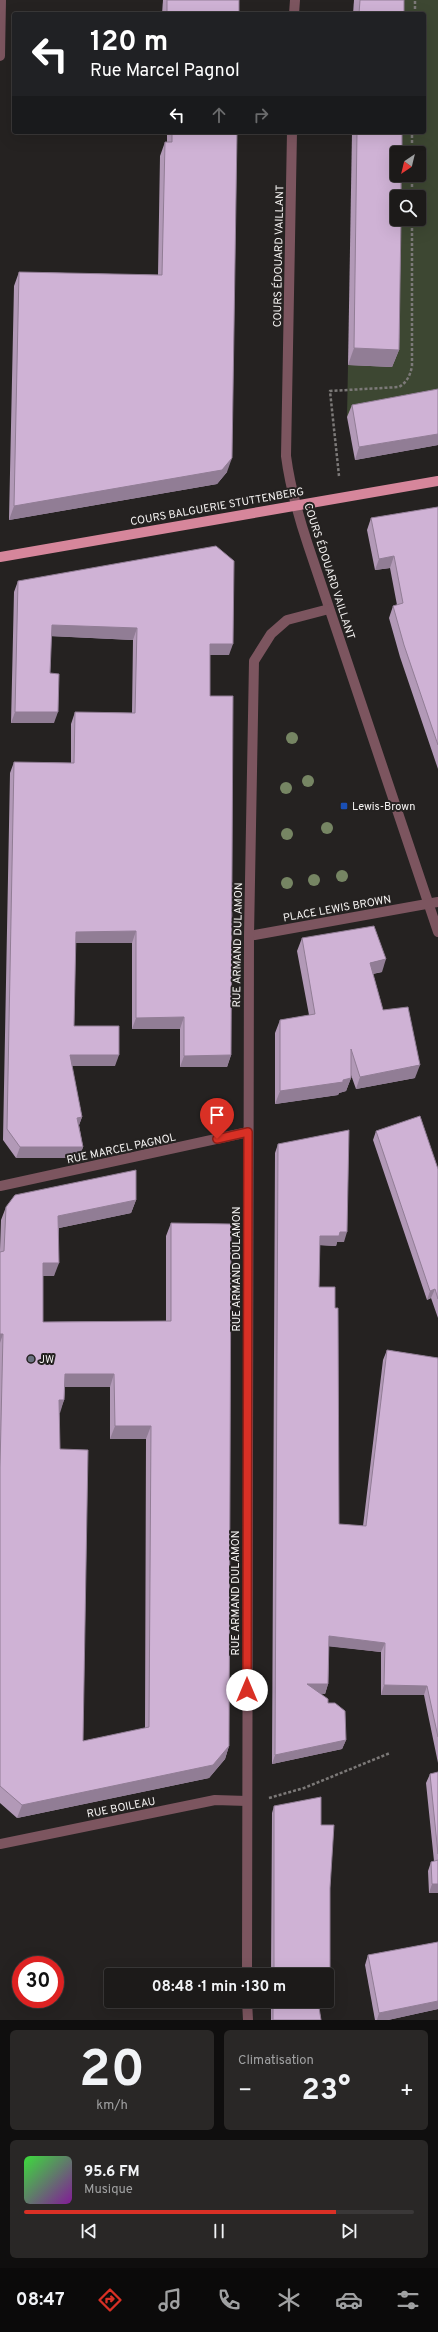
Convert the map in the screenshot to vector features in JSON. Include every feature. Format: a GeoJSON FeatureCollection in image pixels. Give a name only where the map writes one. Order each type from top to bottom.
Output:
{"type":"FeatureCollection","features":[{"type":"Feature","properties":{"kind":"main road","name":"COURS BALGUERIE STUTTENBERG"},"geometry":{"type":"LineString","coordinates":[[0,557],[438,481]]}},
{"type":"Feature","properties":{"kind":"street"},"geometry":{"type":"LineString","coordinates":[[0,56],[1,0]]}},
{"type":"Feature","properties":{"kind":"street"},"geometry":{"type":"LineString","coordinates":[[294,12],[295,0]]}},
{"type":"Feature","properties":{"kind":"street","name":"COURS ÉDOUARD VAILLANT"},"geometry":{"type":"LineString","coordinates":[[292,134],[286,456],[295,505],[433,903],[438,932]]}},
{"type":"Feature","properties":{"kind":"street","name":"RUE ARMAND DULAMON"},"geometry":{"type":"LineString","coordinates":[[247,1968],[249,936],[254,661],[271,634],[287,620],[330,609]]}},
{"type":"Feature","properties":{"kind":"street","name":"PLACE LEWIS BROWN"},"geometry":{"type":"LineString","coordinates":[[249,936],[433,903]]}},
{"type":"Feature","properties":{"kind":"street","name":"RUE MARCEL PAGNOL"},"geometry":{"type":"LineString","coordinates":[[0,1186],[248,1132]]}},
{"type":"Feature","properties":{"kind":"street","name":"RUE BOILEAU"},"geometry":{"type":"LineString","coordinates":[[0,1844],[215,1800],[247,1801]]}},
{"type":"Feature","properties":{"kind":"street"},"geometry":{"type":"LineString","coordinates":[[248,2008],[248,2020]]}},
{"type":"Feature","properties":{"kind":"path"},"geometry":{"type":"LineString","coordinates":[[415,0],[415,12]]}},
{"type":"Feature","properties":{"kind":"path"},"geometry":{"type":"LineString","coordinates":[[412,134],[412,146]]}},
{"type":"Feature","properties":{"kind":"path"},"geometry":{"type":"LineString","coordinates":[[343,497],[336,456],[330,391],[399,387],[406,383],[410,376],[412,366],[412,226]]}},
{"type":"Feature","properties":{"kind":"path"},"geometry":{"type":"LineString","coordinates":[[247,1801],[278,1797],[390,1753]]}},
{"type":"Feature","properties":{"kind":"green space"},"geometry":{"type":"Polygon","coordinates":[[[398,0],[438,0],[438,401],[347,417],[348,365],[392,366],[394,226],[426,226],[426,190],[395,190],[395,182],[426,182],[426,146],[396,146],[396,134],[426,134],[426,12],[398,12],[398,0]]]}},
{"type":"Feature","properties":{"kind":"building"},"geometry":{"type":"Polygon","coordinates":[[[167,0],[239,0],[239,12],[167,12],[167,0]]]}},
{"type":"Feature","properties":{"kind":"building"},"geometry":{"type":"Polygon","coordinates":[[[360,0],[404,0],[404,12],[359,12],[360,0]]]}},
{"type":"Feature","properties":{"kind":"building"},"geometry":{"type":"Polygon","coordinates":[[[172,134],[237,134],[232,458],[222,470],[14,506],[19,272],[162,275],[165,142],[172,142],[172,134]]]}},
{"type":"Feature","properties":{"kind":"building"},"geometry":{"type":"Polygon","coordinates":[[[357,134],[402,134],[402,146],[390,146],[390,182],[401,182],[401,190],[390,190],[390,226],[401,226],[399,350],[354,348],[357,134]]]}},
{"type":"Feature","properties":{"kind":"building"},"geometry":{"type":"Polygon","coordinates":[[[438,389],[438,434],[359,447],[352,405],[438,389]]]}},
{"type":"Feature","properties":{"kind":"building"},"geometry":{"type":"Polygon","coordinates":[[[438,507],[438,745],[404,645],[393,606],[403,603],[394,556],[379,559],[371,518],[438,507]]]}},
{"type":"Feature","properties":{"kind":"building"},"geometry":{"type":"Polygon","coordinates":[[[216,546],[234,561],[233,644],[210,644],[210,696],[233,696],[231,1055],[184,1056],[184,1017],[136,1018],[136,931],[76,932],[74,1026],[119,1026],[119,1055],[70,1055],[82,1117],[77,1118],[83,1147],[20,1147],[7,1129],[14,762],[74,763],[75,712],[135,713],[137,628],[52,625],[50,673],[59,674],[58,712],[15,712],[18,581],[216,546]]]}},
{"type":"Feature","properties":{"kind":"building"},"geometry":{"type":"Polygon","coordinates":[[[374,926],[386,959],[370,963],[383,1010],[408,1007],[420,1065],[360,1077],[351,1049],[351,1078],[343,1080],[343,1082],[280,1091],[280,1020],[315,1014],[302,938],[374,926]]]}},
{"type":"Feature","properties":{"kind":"building"},"geometry":{"type":"Polygon","coordinates":[[[420,1116],[438,1169],[438,1299],[435,1289],[430,1291],[376,1131],[420,1116]]]}},
{"type":"Feature","properties":{"kind":"building"},"geometry":{"type":"Polygon","coordinates":[[[349,1130],[347,1232],[340,1232],[339,1236],[320,1236],[319,1287],[335,1287],[335,1308],[338,1308],[339,1524],[366,1526],[387,1350],[438,1358],[438,1737],[427,1686],[384,1685],[385,1643],[329,1636],[328,1684],[307,1684],[328,1699],[328,1703],[335,1703],[345,1711],[346,1740],[275,1755],[278,1144],[349,1130]]]}},
{"type":"Feature","properties":{"kind":"building"},"geometry":{"type":"Polygon","coordinates":[[[136,1170],[136,1200],[58,1216],[59,1263],[43,1263],[43,1322],[171,1321],[171,1223],[231,1224],[229,1746],[213,1765],[22,1805],[0,1786],[0,1467],[3,1334],[0,1334],[0,1252],[4,1251],[6,1207],[15,1195],[136,1170]],[[65,1374],[64,1400],[59,1400],[60,1449],[88,1450],[83,1741],[149,1727],[151,1426],[115,1426],[114,1374],[65,1374]]]}},
{"type":"Feature","properties":{"kind":"building"},"geometry":{"type":"Polygon","coordinates":[[[438,1772],[438,1854],[430,1774],[438,1772]]]}},
{"type":"Feature","properties":{"kind":"building"},"geometry":{"type":"Polygon","coordinates":[[[321,1797],[321,1825],[334,1825],[330,1888],[330,1968],[274,1968],[274,1806],[321,1797]]]}},
{"type":"Feature","properties":{"kind":"building"},"geometry":{"type":"Polygon","coordinates":[[[438,1860],[438,1884],[432,1884],[431,1862],[438,1860]]]}},
{"type":"Feature","properties":{"kind":"building"},"geometry":{"type":"Polygon","coordinates":[[[438,1942],[438,2001],[379,2013],[368,1955],[438,1942]]]}},
{"type":"Feature","properties":{"kind":"building"},"geometry":{"type":"Polygon","coordinates":[[[273,2008],[319,2008],[321,2020],[273,2020],[273,2008]]]}},
{"type":"Feature","properties":{"kind":"place","name":"Lewis-Brown"},"geometry":{"type":"Point","coordinates":[344,806]}},
{"type":"Feature","properties":{"kind":"place","name":"JW"},"geometry":{"type":"Point","coordinates":[31,1359]}},
{"type":"Feature","properties":{"kind":"route"},"geometry":{"type":"LineString","coordinates":[[217,1139],[248,1132],[247,1690]]}}]}
